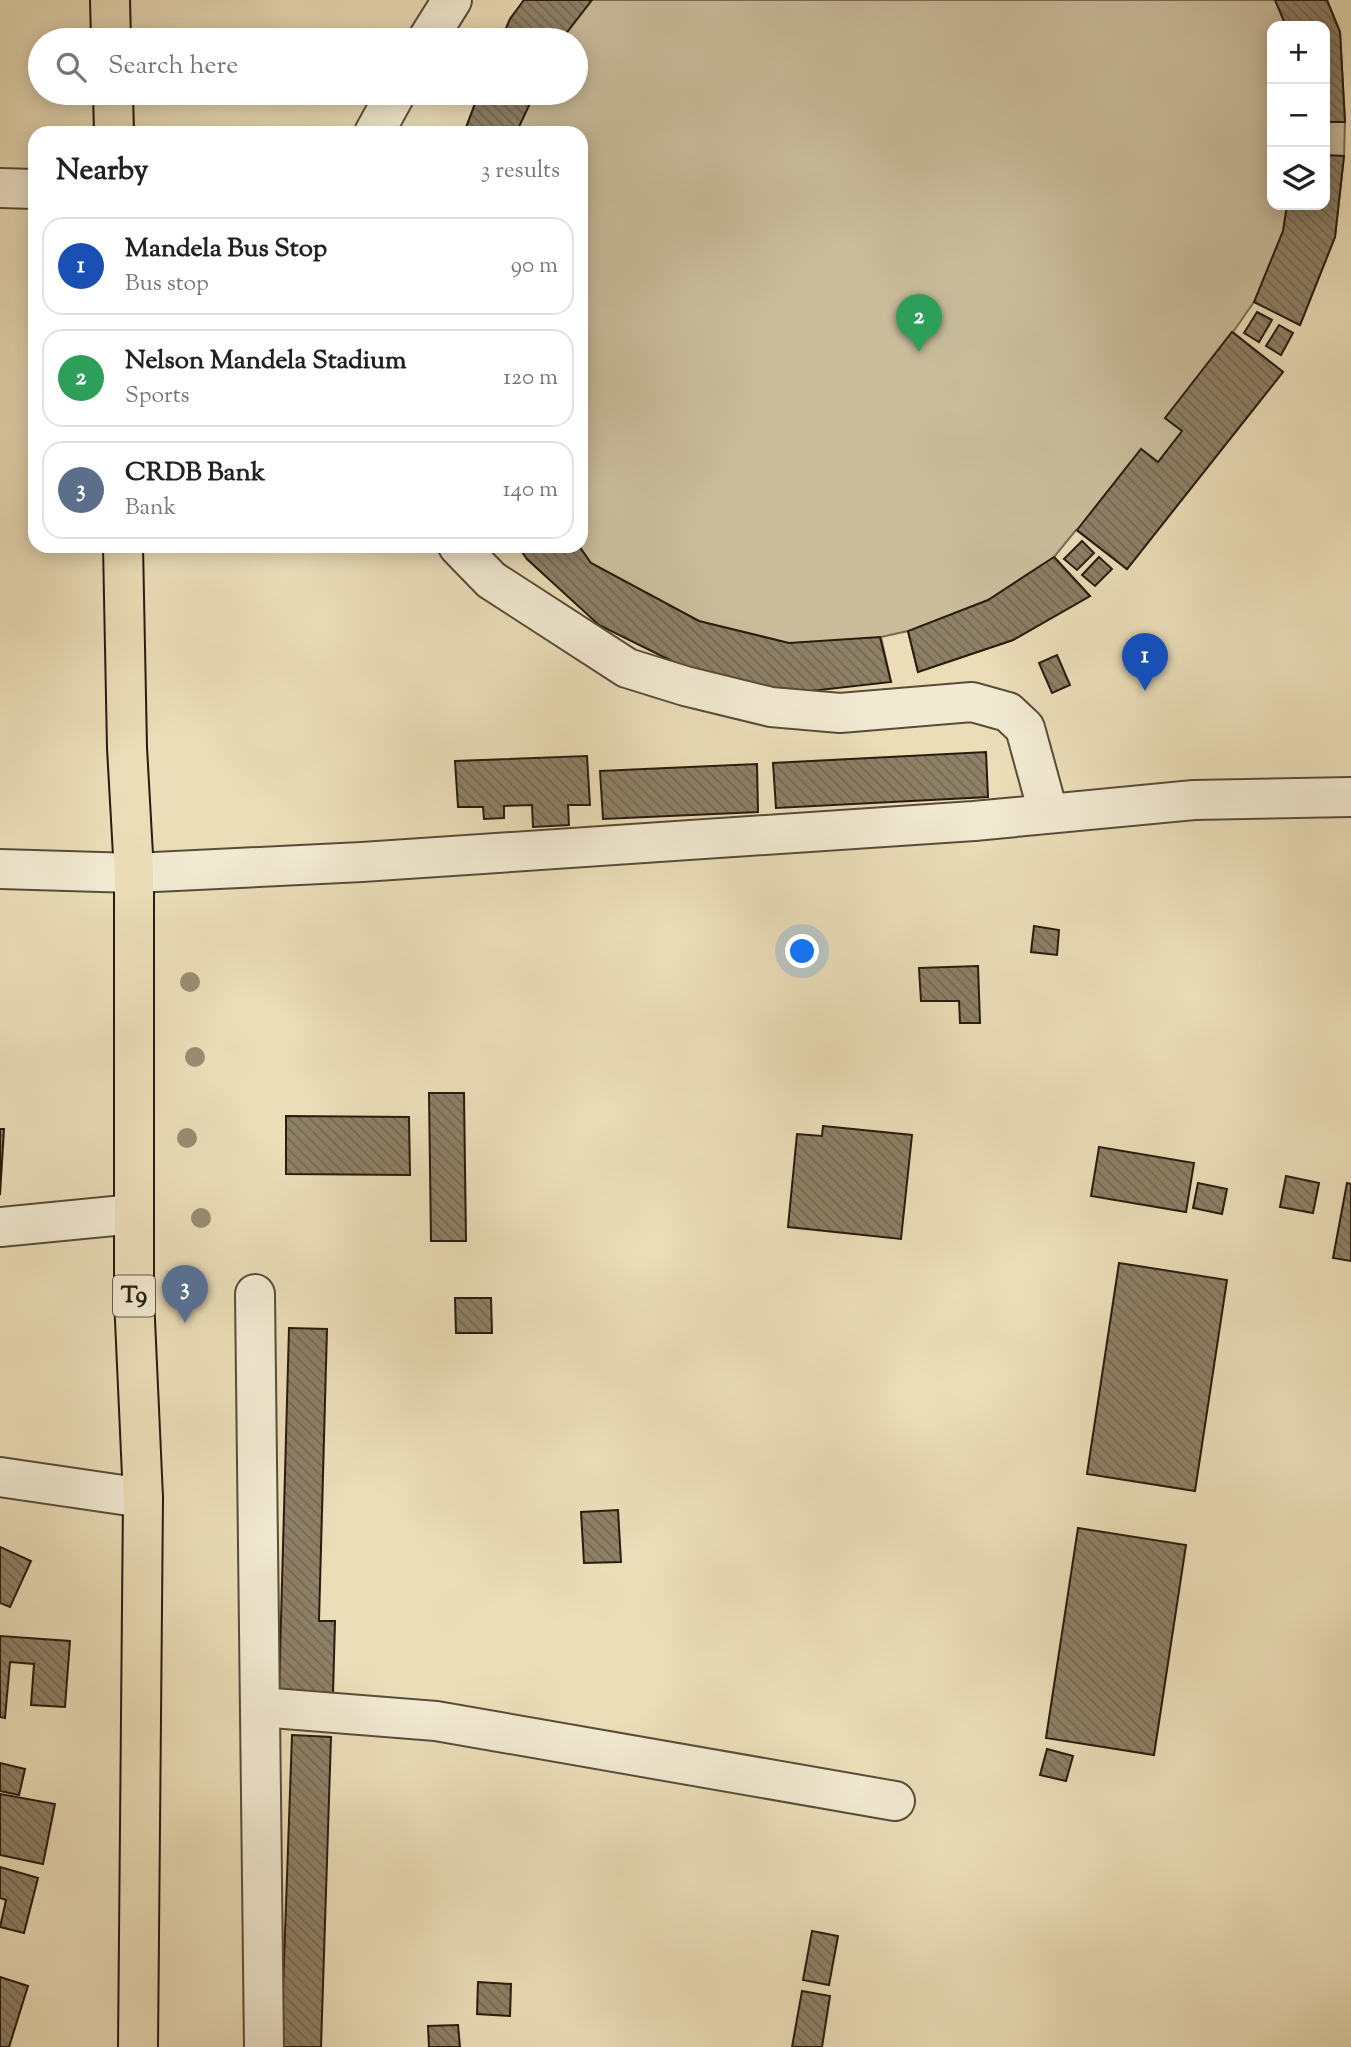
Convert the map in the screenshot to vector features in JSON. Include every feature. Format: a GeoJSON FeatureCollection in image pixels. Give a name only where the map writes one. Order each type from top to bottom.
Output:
{"type":"FeatureCollection","features":[{"type":"Feature","properties":{"kind":"highway"},"geometry":{"type":"LineString","coordinates":[[110,0],[111,28]]}},
{"type":"Feature","properties":{"kind":"highway"},"geometry":{"type":"LineString","coordinates":[[113,105],[114,126]]}},
{"type":"Feature","properties":{"kind":"highway","name":"T9"},"geometry":{"type":"LineString","coordinates":[[123,553],[127,748],[134,873],[134,1298],[143,1498],[138,2047]]}},
{"type":"Feature","properties":{"kind":"street"},"geometry":{"type":"LineString","coordinates":[[434,28],[452,0]]}},
{"type":"Feature","properties":{"kind":"street"},"geometry":{"type":"LineString","coordinates":[[378,126],[389,105]]}},
{"type":"Feature","properties":{"kind":"street"},"geometry":{"type":"LineString","coordinates":[[0,188],[28,189]]}},
{"type":"Feature","properties":{"kind":"street"},"geometry":{"type":"LineString","coordinates":[[465,553],[491,580],[627,668],[685,686],[771,707],[840,713],[972,702],[1008,712],[1025,728],[1048,813]]}},
{"type":"Feature","properties":{"kind":"street"},"geometry":{"type":"LineString","coordinates":[[0,869],[134,873],[376,861],[974,821],[1194,800],[1351,797]]}},
{"type":"Feature","properties":{"kind":"street"},"geometry":{"type":"LineString","coordinates":[[0,1227],[134,1214]]}},
{"type":"Feature","properties":{"kind":"street"},"geometry":{"type":"LineString","coordinates":[[255,1294],[264,2047]]}},
{"type":"Feature","properties":{"kind":"street"},"geometry":{"type":"LineString","coordinates":[[0,1477],[143,1498]]}},
{"type":"Feature","properties":{"kind":"street"},"geometry":{"type":"LineString","coordinates":[[260,1707],[436,1721],[895,1801]]}},
{"type":"Feature","properties":{"kind":"shaded area"},"geometry":{"type":"Polygon","coordinates":[[[524,0],[1327,0],[1340,32],[1345,122],[1335,237],[1300,325],[1254,302],[1233,332],[1283,372],[1127,569],[1076,530],[1054,557],[1090,596],[1013,640],[918,672],[908,631],[881,637],[891,682],[688,669],[599,625],[523,553],[588,553],[588,126],[467,126],[474,105],[588,105],[588,28],[506,28],[524,0]]]}},
{"type":"Feature","properties":{"kind":"building"},"geometry":{"type":"Polygon","coordinates":[[[524,0],[592,0],[570,28],[506,28],[524,0]]]}},
{"type":"Feature","properties":{"kind":"building"},"geometry":{"type":"Polygon","coordinates":[[[1275,0],[1327,0],[1340,32],[1345,122],[1330,122],[1330,21],[1284,21],[1275,0]]]}},
{"type":"Feature","properties":{"kind":"building"},"geometry":{"type":"Polygon","coordinates":[[[474,105],[529,105],[519,126],[467,126],[474,105]]]}},
{"type":"Feature","properties":{"kind":"building"},"geometry":{"type":"Polygon","coordinates":[[[1330,155],[1344,156],[1335,237],[1300,325],[1254,302],[1283,231],[1286,210],[1330,210],[1330,155]]]}},
{"type":"Feature","properties":{"kind":"building"},"geometry":{"type":"Polygon","coordinates":[[[1257,312],[1272,320],[1259,342],[1244,333],[1257,312]]]}},
{"type":"Feature","properties":{"kind":"building"},"geometry":{"type":"Polygon","coordinates":[[[1279,325],[1293,333],[1281,355],[1266,346],[1279,325]]]}},
{"type":"Feature","properties":{"kind":"building"},"geometry":{"type":"Polygon","coordinates":[[[1232,332],[1283,372],[1127,569],[1077,530],[1141,449],[1158,462],[1182,431],[1165,418],[1232,332]]]}},
{"type":"Feature","properties":{"kind":"building"},"geometry":{"type":"Polygon","coordinates":[[[1082,541],[1094,553],[1077,570],[1064,559],[1082,541]]]}},
{"type":"Feature","properties":{"kind":"building"},"geometry":{"type":"Polygon","coordinates":[[[523,553],[584,553],[591,563],[699,621],[789,643],[880,637],[891,682],[793,693],[688,669],[599,625],[523,553]]]}},
{"type":"Feature","properties":{"kind":"building"},"geometry":{"type":"Polygon","coordinates":[[[1054,557],[1090,596],[1013,640],[918,672],[908,631],[988,600],[1054,557]]]}},
{"type":"Feature","properties":{"kind":"building"},"geometry":{"type":"Polygon","coordinates":[[[1099,557],[1112,569],[1095,586],[1082,575],[1099,557]]]}},
{"type":"Feature","properties":{"kind":"building"},"geometry":{"type":"Polygon","coordinates":[[[1057,655],[1070,685],[1052,693],[1039,663],[1057,655]]]}},
{"type":"Feature","properties":{"kind":"building"},"geometry":{"type":"Polygon","coordinates":[[[986,752],[988,797],[776,808],[773,763],[986,752]]]}},
{"type":"Feature","properties":{"kind":"building"},"geometry":{"type":"Polygon","coordinates":[[[587,756],[590,805],[568,805],[569,825],[533,827],[532,805],[504,806],[504,818],[484,819],[483,807],[458,807],[455,761],[587,756]]]}},
{"type":"Feature","properties":{"kind":"building"},"geometry":{"type":"Polygon","coordinates":[[[757,764],[758,812],[603,819],[600,771],[757,764]]]}},
{"type":"Feature","properties":{"kind":"building"},"geometry":{"type":"Polygon","coordinates":[[[1034,926],[1059,930],[1057,955],[1031,952],[1034,926]]]}},
{"type":"Feature","properties":{"kind":"building"},"geometry":{"type":"Polygon","coordinates":[[[978,966],[980,1023],[960,1023],[959,1001],[921,1001],[919,968],[978,966]]]}},
{"type":"Feature","properties":{"kind":"building"},"geometry":{"type":"Polygon","coordinates":[[[429,1093],[464,1093],[466,1241],[431,1241],[429,1093]]]}},
{"type":"Feature","properties":{"kind":"building"},"geometry":{"type":"Polygon","coordinates":[[[286,1116],[409,1117],[410,1175],[286,1174],[286,1116]]]}},
{"type":"Feature","properties":{"kind":"building"},"geometry":{"type":"Polygon","coordinates":[[[823,1126],[912,1135],[901,1239],[788,1227],[797,1134],[822,1136],[823,1126]]]}},
{"type":"Feature","properties":{"kind":"building"},"geometry":{"type":"Polygon","coordinates":[[[0,1129],[4,1129],[0,1195],[0,1129]]]}},
{"type":"Feature","properties":{"kind":"building"},"geometry":{"type":"Polygon","coordinates":[[[1099,1147],[1194,1163],[1186,1212],[1091,1196],[1099,1147]]]}},
{"type":"Feature","properties":{"kind":"building"},"geometry":{"type":"Polygon","coordinates":[[[1286,1176],[1319,1183],[1313,1213],[1280,1207],[1286,1176]]]}},
{"type":"Feature","properties":{"kind":"building"},"geometry":{"type":"Polygon","coordinates":[[[1198,1183],[1227,1189],[1222,1214],[1193,1208],[1198,1183]]]}},
{"type":"Feature","properties":{"kind":"building"},"geometry":{"type":"Polygon","coordinates":[[[1347,1183],[1351,1184],[1351,1261],[1333,1258],[1347,1183]]]}},
{"type":"Feature","properties":{"kind":"building"},"geometry":{"type":"Polygon","coordinates":[[[1119,1263],[1227,1280],[1195,1491],[1087,1474],[1119,1263]]]}},
{"type":"Feature","properties":{"kind":"building"},"geometry":{"type":"Polygon","coordinates":[[[455,1298],[491,1298],[492,1333],[456,1333],[455,1298]]]}},
{"type":"Feature","properties":{"kind":"building"},"geometry":{"type":"Polygon","coordinates":[[[289,1328],[327,1329],[319,1621],[335,1621],[333,1694],[279,1692],[289,1328]]]}},
{"type":"Feature","properties":{"kind":"building"},"geometry":{"type":"Polygon","coordinates":[[[618,1510],[621,1562],[584,1563],[581,1512],[618,1510]]]}},
{"type":"Feature","properties":{"kind":"building"},"geometry":{"type":"Polygon","coordinates":[[[1078,1528],[1186,1545],[1154,1755],[1046,1738],[1078,1528]]]}},
{"type":"Feature","properties":{"kind":"building"},"geometry":{"type":"Polygon","coordinates":[[[0,1547],[31,1561],[10,1607],[0,1603],[0,1547]]]}},
{"type":"Feature","properties":{"kind":"building"},"geometry":{"type":"Polygon","coordinates":[[[0,1636],[70,1641],[65,1707],[31,1705],[34,1664],[10,1662],[5,1718],[0,1717],[0,1636]]]}},
{"type":"Feature","properties":{"kind":"building"},"geometry":{"type":"Polygon","coordinates":[[[292,1735],[331,1737],[321,2047],[281,2047],[292,1735]]]}},
{"type":"Feature","properties":{"kind":"building"},"geometry":{"type":"Polygon","coordinates":[[[1047,1749],[1073,1756],[1066,1781],[1040,1775],[1047,1749]]]}},
{"type":"Feature","properties":{"kind":"building"},"geometry":{"type":"Polygon","coordinates":[[[0,1763],[25,1769],[19,1795],[0,1791],[0,1763]]]}},
{"type":"Feature","properties":{"kind":"building"},"geometry":{"type":"Polygon","coordinates":[[[0,1794],[55,1804],[43,1864],[0,1855],[0,1794]]]}},
{"type":"Feature","properties":{"kind":"building"},"geometry":{"type":"Polygon","coordinates":[[[0,1867],[38,1878],[24,1933],[0,1927],[6,1900],[0,1898],[0,1867]]]}},
{"type":"Feature","properties":{"kind":"building"},"geometry":{"type":"Polygon","coordinates":[[[812,1931],[838,1936],[829,1985],[803,1980],[812,1931]]]}},
{"type":"Feature","properties":{"kind":"building"},"geometry":{"type":"Polygon","coordinates":[[[0,1977],[28,1986],[9,2047],[0,2047],[0,1977]]]}},
{"type":"Feature","properties":{"kind":"building"},"geometry":{"type":"Polygon","coordinates":[[[478,1982],[511,1984],[510,2016],[477,2014],[478,1982]]]}},
{"type":"Feature","properties":{"kind":"building"},"geometry":{"type":"Polygon","coordinates":[[[802,1991],[830,1996],[822,2047],[792,2047],[802,1991]]]}},
{"type":"Feature","properties":{"kind":"building"},"geometry":{"type":"Polygon","coordinates":[[[458,2025],[460,2047],[429,2047],[428,2026],[458,2025]]]}},
{"type":"Feature","properties":{"kind":"place","name":"Nelson Mandela Stadium"},"geometry":{"type":"Point","coordinates":[919,352]}},
{"type":"Feature","properties":{"kind":"place","name":"Mandela Bus Stop"},"geometry":{"type":"Point","coordinates":[1145,691]}},
{"type":"Feature","properties":{"kind":"place","name":"CRDB Bank"},"geometry":{"type":"Point","coordinates":[185,1323]}}]}
